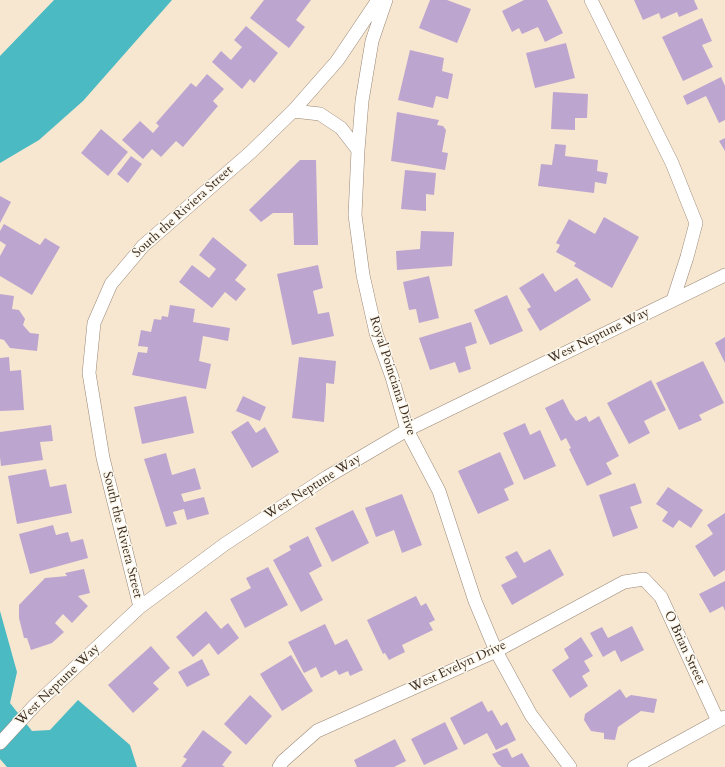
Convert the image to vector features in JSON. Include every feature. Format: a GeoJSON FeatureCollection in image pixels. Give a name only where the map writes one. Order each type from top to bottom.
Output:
{"type":"FeatureCollection","features":[{"type":"Feature","properties":{"kind":"street","name":"South the Riviera Street"},"geometry":{"type":"LineString","coordinates":[[140,606],[103,458],[89,373],[94,323],[111,284],[143,246],[251,152],[292,112],[336,61],[378,0]]}},
{"type":"Feature","properties":{"kind":"street","name":"Royal Poinciana Drive"},"geometry":{"type":"LineString","coordinates":[[386,0],[372,41],[362,101],[355,215],[363,275],[376,333],[392,377],[407,430],[439,491],[475,601],[496,651],[531,715],[570,767]]}},
{"type":"Feature","properties":{"kind":"street"},"geometry":{"type":"LineString","coordinates":[[591,0],[672,163],[696,223],[673,300]]}},
{"type":"Feature","properties":{"kind":"street"},"geometry":{"type":"LineString","coordinates":[[292,112],[320,114],[341,128],[358,150]]}},
{"type":"Feature","properties":{"kind":"street","name":"West Neptune Way"},"geometry":{"type":"LineString","coordinates":[[0,743],[35,705],[140,606],[225,544],[327,477],[407,430],[725,275]]}},
{"type":"Feature","properties":{"kind":"street","name":"West Evelyn Drive"},"geometry":{"type":"LineString","coordinates":[[278,767],[317,731],[496,651],[624,582],[644,579]]}},
{"type":"Feature","properties":{"kind":"street","name":"O Brian Street"},"geometry":{"type":"LineString","coordinates":[[644,579],[661,597],[721,719]]}},
{"type":"Feature","properties":{"kind":"street"},"geometry":{"type":"LineString","coordinates":[[634,767],[721,719]]}},
{"type":"Feature","properties":{"kind":"water"},"geometry":{"type":"Polygon","coordinates":[[[54,0],[172,0],[83,101],[39,140],[0,163],[0,56],[54,0]]]}},
{"type":"Feature","properties":{"kind":"water"},"geometry":{"type":"Polygon","coordinates":[[[0,611],[17,672],[10,703],[32,731],[50,730],[78,700],[130,745],[137,767],[7,767],[0,759],[0,611]]]}},
{"type":"Feature","properties":{"kind":"building"},"geometry":{"type":"Polygon","coordinates":[[[264,0],[311,0],[296,20],[305,27],[289,48],[250,18],[264,0]]]}},
{"type":"Feature","properties":{"kind":"building"},"geometry":{"type":"Polygon","coordinates":[[[430,0],[447,0],[471,9],[457,43],[419,28],[430,0]]]}},
{"type":"Feature","properties":{"kind":"building"},"geometry":{"type":"Polygon","coordinates":[[[524,0],[547,0],[563,33],[545,42],[538,27],[522,34],[519,28],[512,32],[502,11],[524,0]]]}},
{"type":"Feature","properties":{"kind":"building"},"geometry":{"type":"Polygon","coordinates":[[[634,0],[694,0],[698,9],[679,17],[677,12],[661,19],[659,13],[643,20],[634,0]]]}},
{"type":"Feature","properties":{"kind":"building"},"geometry":{"type":"Polygon","coordinates":[[[702,18],[712,41],[702,45],[713,67],[683,81],[662,37],[702,18]]]}},
{"type":"Feature","properties":{"kind":"building"},"geometry":{"type":"Polygon","coordinates":[[[246,26],[278,53],[254,83],[250,79],[242,89],[212,62],[221,51],[231,60],[242,47],[234,40],[246,26]]]}},
{"type":"Feature","properties":{"kind":"building"},"geometry":{"type":"Polygon","coordinates":[[[566,43],[575,78],[535,88],[526,53],[566,43]]]}},
{"type":"Feature","properties":{"kind":"building"},"geometry":{"type":"Polygon","coordinates":[[[410,50],[444,58],[442,71],[453,74],[448,99],[436,96],[433,108],[398,100],[410,50]]]}},
{"type":"Feature","properties":{"kind":"building"},"geometry":{"type":"Polygon","coordinates":[[[207,74],[224,89],[213,101],[218,106],[183,147],[176,141],[161,157],[152,149],[143,159],[122,140],[140,121],[153,133],[159,126],[156,123],[191,83],[196,87],[207,74]]]}},
{"type":"Feature","properties":{"kind":"building"},"geometry":{"type":"Polygon","coordinates":[[[721,77],[725,86],[725,120],[719,123],[706,96],[687,105],[683,96],[721,77]]]}},
{"type":"Feature","properties":{"kind":"building"},"geometry":{"type":"Polygon","coordinates":[[[553,92],[588,94],[587,118],[575,118],[575,130],[551,129],[553,92]]]}},
{"type":"Feature","properties":{"kind":"building"},"geometry":{"type":"Polygon","coordinates":[[[397,112],[439,120],[437,125],[443,126],[446,130],[442,152],[448,153],[445,170],[391,161],[397,112]]]}},
{"type":"Feature","properties":{"kind":"building"},"geometry":{"type":"Polygon","coordinates":[[[101,129],[128,152],[108,176],[81,153],[101,129]]]}},
{"type":"Feature","properties":{"kind":"building"},"geometry":{"type":"Polygon","coordinates":[[[725,138],[725,151],[719,141],[725,138]]]}},
{"type":"Feature","properties":{"kind":"building"},"geometry":{"type":"Polygon","coordinates":[[[555,144],[566,145],[565,156],[598,160],[597,171],[608,173],[606,184],[595,182],[594,193],[538,186],[541,164],[552,165],[555,144]]]}},
{"type":"Feature","properties":{"kind":"building"},"geometry":{"type":"Polygon","coordinates":[[[131,156],[142,164],[128,183],[117,174],[131,156]]]}},
{"type":"Feature","properties":{"kind":"building"},"geometry":{"type":"Polygon","coordinates":[[[300,160],[316,160],[318,245],[294,245],[293,213],[273,213],[261,222],[249,210],[300,160]]]}},
{"type":"Feature","properties":{"kind":"building"},"geometry":{"type":"Polygon","coordinates":[[[405,170],[436,173],[434,195],[426,194],[426,211],[401,209],[405,170]]]}},
{"type":"Feature","properties":{"kind":"building"},"geometry":{"type":"Polygon","coordinates":[[[0,196],[11,202],[0,223],[0,196]]]}},
{"type":"Feature","properties":{"kind":"building"},"geometry":{"type":"Polygon","coordinates":[[[604,217],[639,237],[612,288],[574,266],[576,263],[556,252],[560,245],[556,243],[569,219],[595,234],[604,217]]]}},
{"type":"Feature","properties":{"kind":"building"},"geometry":{"type":"Polygon","coordinates":[[[4,224],[40,245],[45,238],[60,247],[32,295],[0,276],[0,256],[6,245],[0,241],[0,231],[4,224]]]}},
{"type":"Feature","properties":{"kind":"building"},"geometry":{"type":"Polygon","coordinates":[[[421,231],[454,232],[452,266],[397,270],[396,251],[420,249],[421,231]]]}},
{"type":"Feature","properties":{"kind":"building"},"geometry":{"type":"Polygon","coordinates":[[[213,237],[247,265],[235,280],[246,289],[236,301],[225,292],[212,308],[179,282],[192,265],[209,278],[216,269],[199,255],[213,237]]]}},
{"type":"Feature","properties":{"kind":"building"},"geometry":{"type":"Polygon","coordinates":[[[318,265],[323,288],[313,291],[318,314],[329,312],[334,336],[292,345],[277,274],[318,265]]]}},
{"type":"Feature","properties":{"kind":"building"},"geometry":{"type":"Polygon","coordinates":[[[543,273],[555,292],[577,278],[591,300],[540,331],[527,309],[531,307],[519,288],[543,273]]]}},
{"type":"Feature","properties":{"kind":"building"},"geometry":{"type":"Polygon","coordinates":[[[429,276],[439,318],[419,323],[416,309],[409,310],[403,282],[429,276]]]}},
{"type":"Feature","properties":{"kind":"building"},"geometry":{"type":"Polygon","coordinates":[[[0,294],[14,296],[12,309],[19,310],[25,319],[23,325],[30,333],[39,334],[37,351],[10,348],[4,340],[0,339],[0,294]]]}},
{"type":"Feature","properties":{"kind":"building"},"geometry":{"type":"Polygon","coordinates":[[[507,295],[523,331],[490,345],[474,310],[507,295]]]}},
{"type":"Feature","properties":{"kind":"building"},"geometry":{"type":"Polygon","coordinates":[[[170,305],[195,309],[193,322],[230,328],[228,341],[203,336],[199,361],[211,364],[206,389],[132,375],[138,352],[147,353],[148,347],[138,346],[141,330],[151,332],[154,319],[161,320],[162,316],[168,317],[170,305]]]}},
{"type":"Feature","properties":{"kind":"building"},"geometry":{"type":"Polygon","coordinates":[[[471,322],[477,343],[465,347],[471,369],[459,373],[455,362],[430,370],[419,338],[471,322]]]}},
{"type":"Feature","properties":{"kind":"building"},"geometry":{"type":"Polygon","coordinates":[[[725,337],[725,363],[715,343],[725,337]]]}},
{"type":"Feature","properties":{"kind":"building"},"geometry":{"type":"Polygon","coordinates":[[[9,357],[10,371],[21,370],[24,410],[0,411],[0,358],[9,357]]]}},
{"type":"Feature","properties":{"kind":"building"},"geometry":{"type":"Polygon","coordinates":[[[299,357],[336,361],[334,384],[326,383],[324,422],[292,418],[299,357]]]}},
{"type":"Feature","properties":{"kind":"building"},"geometry":{"type":"Polygon","coordinates":[[[703,361],[724,403],[699,415],[702,420],[679,430],[656,383],[703,361]]]}},
{"type":"Feature","properties":{"kind":"building"},"geometry":{"type":"Polygon","coordinates":[[[651,380],[666,410],[644,421],[650,433],[629,444],[607,403],[651,380]]]}},
{"type":"Feature","properties":{"kind":"building"},"geometry":{"type":"Polygon","coordinates":[[[186,396],[194,433],[142,444],[134,407],[186,396]]]}},
{"type":"Feature","properties":{"kind":"building"},"geometry":{"type":"Polygon","coordinates":[[[243,396],[266,407],[260,421],[236,411],[243,396]]]}},
{"type":"Feature","properties":{"kind":"building"},"geometry":{"type":"Polygon","coordinates":[[[563,399],[576,421],[586,416],[589,422],[599,416],[619,456],[606,463],[612,474],[587,486],[569,449],[571,448],[566,438],[561,441],[545,408],[563,399]]]}},
{"type":"Feature","properties":{"kind":"building"},"geometry":{"type":"Polygon","coordinates":[[[248,421],[256,433],[265,427],[279,452],[252,468],[231,432],[248,421]]]}},
{"type":"Feature","properties":{"kind":"building"},"geometry":{"type":"Polygon","coordinates":[[[525,423],[530,435],[540,430],[556,466],[524,480],[503,433],[525,423]]]}},
{"type":"Feature","properties":{"kind":"building"},"geometry":{"type":"Polygon","coordinates":[[[51,425],[53,441],[40,442],[43,460],[1,466],[0,432],[51,425]]]}},
{"type":"Feature","properties":{"kind":"building"},"geometry":{"type":"Polygon","coordinates":[[[500,452],[514,484],[504,489],[509,500],[478,514],[458,471],[500,452]]]}},
{"type":"Feature","properties":{"kind":"building"},"geometry":{"type":"Polygon","coordinates":[[[166,453],[172,475],[195,468],[201,489],[181,494],[184,502],[204,497],[209,514],[187,520],[184,509],[173,512],[177,524],[166,527],[144,459],[166,453]]]}},
{"type":"Feature","properties":{"kind":"building"},"geometry":{"type":"Polygon","coordinates":[[[46,469],[50,487],[66,484],[72,513],[17,524],[8,476],[46,469]]]}},
{"type":"Feature","properties":{"kind":"building"},"geometry":{"type":"Polygon","coordinates":[[[635,483],[642,503],[630,507],[638,528],[613,537],[599,495],[635,483]]]}},
{"type":"Feature","properties":{"kind":"building"},"geometry":{"type":"Polygon","coordinates":[[[668,487],[703,510],[691,528],[679,520],[673,528],[662,521],[668,512],[656,504],[668,487]]]}},
{"type":"Feature","properties":{"kind":"building"},"geometry":{"type":"Polygon","coordinates":[[[402,494],[422,545],[402,553],[394,530],[376,537],[365,508],[402,494]]]}},
{"type":"Feature","properties":{"kind":"building"},"geometry":{"type":"Polygon","coordinates":[[[353,510],[369,543],[332,562],[315,528],[353,510]]]}},
{"type":"Feature","properties":{"kind":"building"},"geometry":{"type":"Polygon","coordinates":[[[725,513],[725,570],[714,577],[695,546],[713,534],[707,525],[725,513]]]}},
{"type":"Feature","properties":{"kind":"building"},"geometry":{"type":"Polygon","coordinates":[[[53,525],[56,535],[68,532],[71,542],[83,539],[88,558],[30,574],[19,534],[53,525]]]}},
{"type":"Feature","properties":{"kind":"building"},"geometry":{"type":"Polygon","coordinates":[[[308,536],[322,566],[309,573],[323,600],[301,612],[273,560],[291,550],[289,546],[308,536]]]}},
{"type":"Feature","properties":{"kind":"building"},"geometry":{"type":"Polygon","coordinates":[[[550,549],[564,575],[512,605],[501,585],[517,577],[505,557],[517,551],[524,563],[550,549]]]}},
{"type":"Feature","properties":{"kind":"building"},"geometry":{"type":"Polygon","coordinates":[[[268,567],[288,605],[245,628],[230,599],[251,588],[246,578],[268,567]]]}},
{"type":"Feature","properties":{"kind":"building"},"geometry":{"type":"Polygon","coordinates":[[[84,569],[90,593],[78,596],[88,606],[72,623],[63,614],[55,623],[64,632],[52,643],[31,650],[27,638],[24,638],[19,618],[19,605],[45,578],[67,576],[65,573],[84,569]]]}},
{"type":"Feature","properties":{"kind":"building"},"geometry":{"type":"Polygon","coordinates":[[[725,581],[725,611],[723,606],[710,613],[699,594],[725,581]]]}},
{"type":"Feature","properties":{"kind":"building"},"geometry":{"type":"Polygon","coordinates":[[[416,596],[421,606],[426,603],[435,620],[429,623],[433,630],[402,645],[405,652],[389,660],[385,653],[383,654],[367,620],[416,596]]]}},
{"type":"Feature","properties":{"kind":"building"},"geometry":{"type":"Polygon","coordinates":[[[206,611],[221,629],[228,623],[239,638],[218,655],[209,643],[193,657],[176,637],[206,611]]]}},
{"type":"Feature","properties":{"kind":"building"},"geometry":{"type":"Polygon","coordinates":[[[325,624],[335,645],[347,639],[363,670],[350,676],[348,671],[339,675],[336,670],[321,678],[316,667],[304,673],[288,642],[325,624]]]}},
{"type":"Feature","properties":{"kind":"building"},"geometry":{"type":"Polygon","coordinates":[[[632,626],[644,650],[621,662],[615,650],[603,657],[590,633],[602,627],[608,638],[632,626]]]}},
{"type":"Feature","properties":{"kind":"building"},"geometry":{"type":"Polygon","coordinates":[[[581,637],[593,656],[584,661],[590,671],[582,676],[588,686],[570,698],[552,670],[569,658],[564,649],[581,637]]]}},
{"type":"Feature","properties":{"kind":"building"},"geometry":{"type":"Polygon","coordinates":[[[151,646],[170,668],[153,683],[159,689],[133,713],[108,685],[151,646]]]}},
{"type":"Feature","properties":{"kind":"building"},"geometry":{"type":"Polygon","coordinates":[[[291,655],[313,691],[282,711],[260,674],[291,655]]]}},
{"type":"Feature","properties":{"kind":"building"},"geometry":{"type":"Polygon","coordinates":[[[202,659],[210,675],[187,687],[178,672],[202,659]]]}},
{"type":"Feature","properties":{"kind":"building"},"geometry":{"type":"Polygon","coordinates":[[[620,689],[626,698],[631,695],[657,699],[654,713],[641,711],[618,727],[615,740],[604,739],[604,733],[591,731],[584,720],[585,714],[620,689]]]}},
{"type":"Feature","properties":{"kind":"building"},"geometry":{"type":"Polygon","coordinates":[[[250,695],[272,716],[246,745],[224,724],[250,695]]]}},
{"type":"Feature","properties":{"kind":"building"},"geometry":{"type":"Polygon","coordinates":[[[482,701],[488,712],[492,710],[501,726],[507,722],[516,740],[496,750],[487,733],[464,745],[450,718],[482,701]]]}},
{"type":"Feature","properties":{"kind":"building"},"geometry":{"type":"Polygon","coordinates":[[[445,722],[458,749],[424,765],[411,739],[445,722]]]}},
{"type":"Feature","properties":{"kind":"building"},"geometry":{"type":"Polygon","coordinates":[[[203,730],[232,752],[222,765],[225,767],[181,767],[187,759],[183,757],[203,730]]]}},
{"type":"Feature","properties":{"kind":"building"},"geometry":{"type":"Polygon","coordinates":[[[395,739],[406,761],[394,767],[357,767],[354,760],[395,739]]]}},
{"type":"Feature","properties":{"kind":"building"},"geometry":{"type":"Polygon","coordinates":[[[507,748],[512,758],[522,753],[530,767],[502,767],[498,764],[492,754],[507,748]]]}}]}
